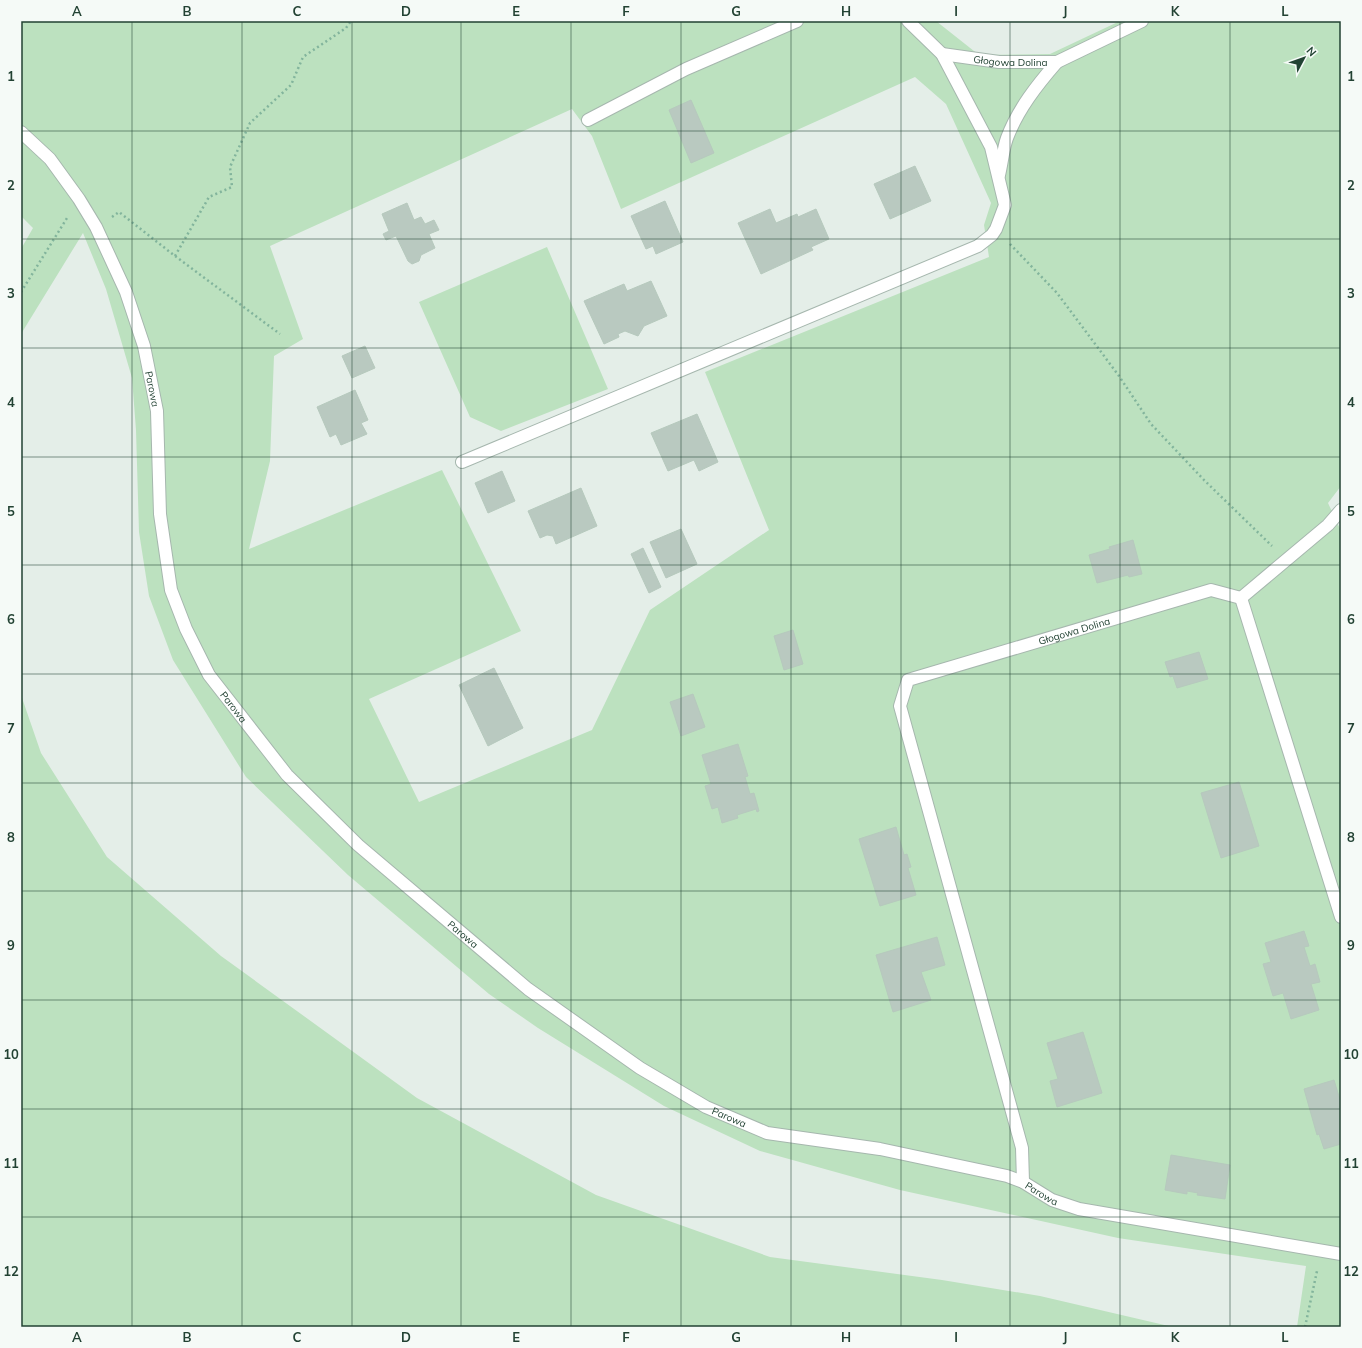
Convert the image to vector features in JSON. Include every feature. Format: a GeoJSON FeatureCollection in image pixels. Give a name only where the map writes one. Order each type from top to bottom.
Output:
{"type":"FeatureCollection","features":[{"type":"Feature","properties":{"kind":"street"},"geometry":{"type":"LineString","coordinates":[[588,120],[686,69],[797,21]]}},
{"type":"Feature","properties":{"kind":"street"},"geometry":{"type":"LineString","coordinates":[[462,462],[978,246],[992,235],[1006,205],[990,147],[942,54],[908,21]]}},
{"type":"Feature","properties":{"kind":"street","name":"Głogowa Dolina"},"geometry":{"type":"LineString","coordinates":[[942,54],[999,62],[1057,62],[1142,21]]}},
{"type":"Feature","properties":{"kind":"street"},"geometry":{"type":"LineString","coordinates":[[999,178],[1007,139],[1013,125],[1039,83],[1057,62]]}},
{"type":"Feature","properties":{"kind":"street","name":"Parowa"},"geometry":{"type":"LineString","coordinates":[[21,132],[50,159],[79,199],[96,227],[126,292],[144,346],[157,411],[160,514],[171,590],[186,629],[209,675],[287,775],[358,845],[528,989],[640,1068],[706,1107],[767,1133],[880,1149],[1007,1176],[1023,1182],[1052,1200],[1079,1209],[1302,1246],[1341,1254]]}},
{"type":"Feature","properties":{"kind":"street"},"geometry":{"type":"LineString","coordinates":[[1341,510],[1328,525],[1241,598],[1341,917]]}},
{"type":"Feature","properties":{"kind":"street","name":"Głogowa Dolina"},"geometry":{"type":"LineString","coordinates":[[1023,1182],[1022,1148],[900,706],[908,680],[1210,590],[1241,598]]}},
{"type":"Feature","properties":{"kind":"path"},"geometry":{"type":"LineString","coordinates":[[175,256],[209,197],[232,187],[230,167],[250,123],[291,85],[303,57],[346,28],[351,21]]}},
{"type":"Feature","properties":{"kind":"path"},"geometry":{"type":"LineString","coordinates":[[21,292],[79,199]]}},
{"type":"Feature","properties":{"kind":"path"},"geometry":{"type":"LineString","coordinates":[[96,227],[119,212],[175,256],[280,334]]}},
{"type":"Feature","properties":{"kind":"path"},"geometry":{"type":"LineString","coordinates":[[996,229],[1057,293],[1119,376],[1150,424],[1204,480],[1287,560]]}},
{"type":"Feature","properties":{"kind":"path"},"geometry":{"type":"LineString","coordinates":[[1305,1327],[1321,1250]]}},
{"type":"Feature","properties":{"kind":"green space"},"geometry":{"type":"Polygon","coordinates":[[[21,21],[936,21],[979,55],[1050,54],[1120,21],[1341,21],[1341,486],[1328,503],[1341,531],[1341,1327],[1297,1327],[1306,1266],[1118,1238],[900,1190],[760,1151],[664,1106],[538,1028],[489,994],[348,875],[246,777],[173,660],[149,596],[139,532],[136,430],[132,378],[106,289],[83,233],[21,334],[21,249],[33,228],[21,216],[21,21]],[[915,77],[621,209],[592,136],[572,109],[270,246],[303,339],[274,356],[270,461],[249,549],[442,470],[521,631],[369,699],[419,802],[592,730],[650,610],[769,530],[705,372],[989,257],[984,225],[991,203],[946,104],[915,77]]]}},
{"type":"Feature","properties":{"kind":"green space"},"geometry":{"type":"Polygon","coordinates":[[[547,247],[608,389],[501,431],[470,417],[419,302],[547,247]]]}},
{"type":"Feature","properties":{"kind":"green space"},"geometry":{"type":"Polygon","coordinates":[[[21,695],[41,753],[107,857],[221,956],[417,1098],[596,1195],[770,1257],[942,1280],[1040,1296],[1173,1327],[21,1327],[21,695]]]}},
{"type":"Feature","properties":{"kind":"building"},"geometry":{"type":"Polygon","coordinates":[[[691,100],[714,153],[691,163],[669,110],[691,100]]]}},
{"type":"Feature","properties":{"kind":"building"},"geometry":{"type":"Polygon","coordinates":[[[915,166],[931,201],[890,219],[874,184],[915,166]]]}},
{"type":"Feature","properties":{"kind":"building"},"geometry":{"type":"Polygon","coordinates":[[[665,201],[683,242],[656,254],[653,246],[646,249],[631,216],[665,201]]]}},
{"type":"Feature","properties":{"kind":"building"},"geometry":{"type":"Polygon","coordinates":[[[407,203],[414,220],[421,217],[425,224],[434,220],[439,230],[429,234],[435,248],[421,255],[419,261],[412,264],[408,261],[396,236],[386,240],[383,234],[389,231],[382,214],[407,203]]]}},
{"type":"Feature","properties":{"kind":"building"},"geometry":{"type":"Polygon","coordinates":[[[770,209],[776,223],[797,214],[798,217],[816,209],[829,239],[811,247],[813,250],[761,274],[738,223],[770,209]]]}},
{"type":"Feature","properties":{"kind":"building"},"geometry":{"type":"Polygon","coordinates":[[[651,281],[667,316],[644,326],[638,336],[625,331],[618,334],[619,337],[604,344],[584,301],[624,284],[627,291],[651,281]]]}},
{"type":"Feature","properties":{"kind":"building"},"geometry":{"type":"Polygon","coordinates":[[[365,346],[375,368],[352,378],[342,356],[365,346]]]}},
{"type":"Feature","properties":{"kind":"building"},"geometry":{"type":"Polygon","coordinates":[[[355,390],[368,420],[361,423],[367,434],[341,445],[336,434],[330,437],[317,407],[355,390]]]}},
{"type":"Feature","properties":{"kind":"building"},"geometry":{"type":"Polygon","coordinates":[[[697,414],[718,462],[699,471],[694,460],[668,471],[651,433],[697,414]]]}},
{"type":"Feature","properties":{"kind":"building"},"geometry":{"type":"Polygon","coordinates":[[[502,471],[515,501],[488,513],[475,483],[502,471]]]}},
{"type":"Feature","properties":{"kind":"building"},"geometry":{"type":"Polygon","coordinates":[[[581,488],[597,526],[556,544],[553,536],[547,535],[540,538],[528,511],[581,488]]]}},
{"type":"Feature","properties":{"kind":"building"},"geometry":{"type":"Polygon","coordinates":[[[681,529],[697,564],[666,578],[650,542],[681,529]]]}},
{"type":"Feature","properties":{"kind":"building"},"geometry":{"type":"Polygon","coordinates":[[[1133,540],[1142,574],[1129,577],[1128,575],[1097,583],[1089,555],[1133,540]]]}},
{"type":"Feature","properties":{"kind":"building"},"geometry":{"type":"Polygon","coordinates":[[[643,548],[661,587],[649,593],[631,554],[643,548]]]}},
{"type":"Feature","properties":{"kind":"building"},"geometry":{"type":"Polygon","coordinates":[[[793,630],[803,664],[784,670],[774,636],[793,630]]]}},
{"type":"Feature","properties":{"kind":"building"},"geometry":{"type":"Polygon","coordinates":[[[1199,652],[1208,679],[1177,688],[1173,676],[1170,677],[1165,662],[1199,652]]]}},
{"type":"Feature","properties":{"kind":"building"},"geometry":{"type":"Polygon","coordinates":[[[494,668],[523,728],[488,746],[459,685],[494,668]]]}},
{"type":"Feature","properties":{"kind":"building"},"geometry":{"type":"Polygon","coordinates":[[[693,694],[705,727],[681,736],[670,702],[693,694]]]}},
{"type":"Feature","properties":{"kind":"building"},"geometry":{"type":"Polygon","coordinates":[[[738,744],[748,776],[745,777],[750,794],[754,793],[759,811],[757,812],[756,809],[737,815],[738,818],[722,823],[718,807],[712,809],[705,786],[711,784],[702,755],[738,744]]]}},
{"type":"Feature","properties":{"kind":"building"},"geometry":{"type":"Polygon","coordinates":[[[1239,782],[1259,846],[1221,858],[1201,793],[1239,782]]]}},
{"type":"Feature","properties":{"kind":"building"},"geometry":{"type":"Polygon","coordinates":[[[896,827],[904,855],[907,854],[911,867],[908,868],[916,895],[880,906],[859,839],[896,827]]]}},
{"type":"Feature","properties":{"kind":"building"},"geometry":{"type":"Polygon","coordinates":[[[1304,931],[1309,946],[1304,947],[1310,966],[1315,964],[1320,982],[1311,984],[1319,1010],[1291,1019],[1283,993],[1273,996],[1263,964],[1271,962],[1265,943],[1304,931]]]}},
{"type":"Feature","properties":{"kind":"building"},"geometry":{"type":"Polygon","coordinates":[[[937,937],[945,965],[921,972],[931,1000],[893,1012],[876,955],[937,937]]]}},
{"type":"Feature","properties":{"kind":"building"},"geometry":{"type":"Polygon","coordinates":[[[1083,1032],[1102,1093],[1057,1107],[1050,1081],[1058,1079],[1047,1043],[1083,1032]]]}},
{"type":"Feature","properties":{"kind":"building"},"geometry":{"type":"Polygon","coordinates":[[[1334,1080],[1341,1103],[1341,1144],[1324,1149],[1319,1134],[1317,1135],[1304,1089],[1334,1080]]]}},
{"type":"Feature","properties":{"kind":"building"},"geometry":{"type":"Polygon","coordinates":[[[1171,1155],[1230,1165],[1225,1199],[1197,1195],[1198,1193],[1187,1191],[1187,1194],[1165,1190],[1171,1155]]]}}]}
